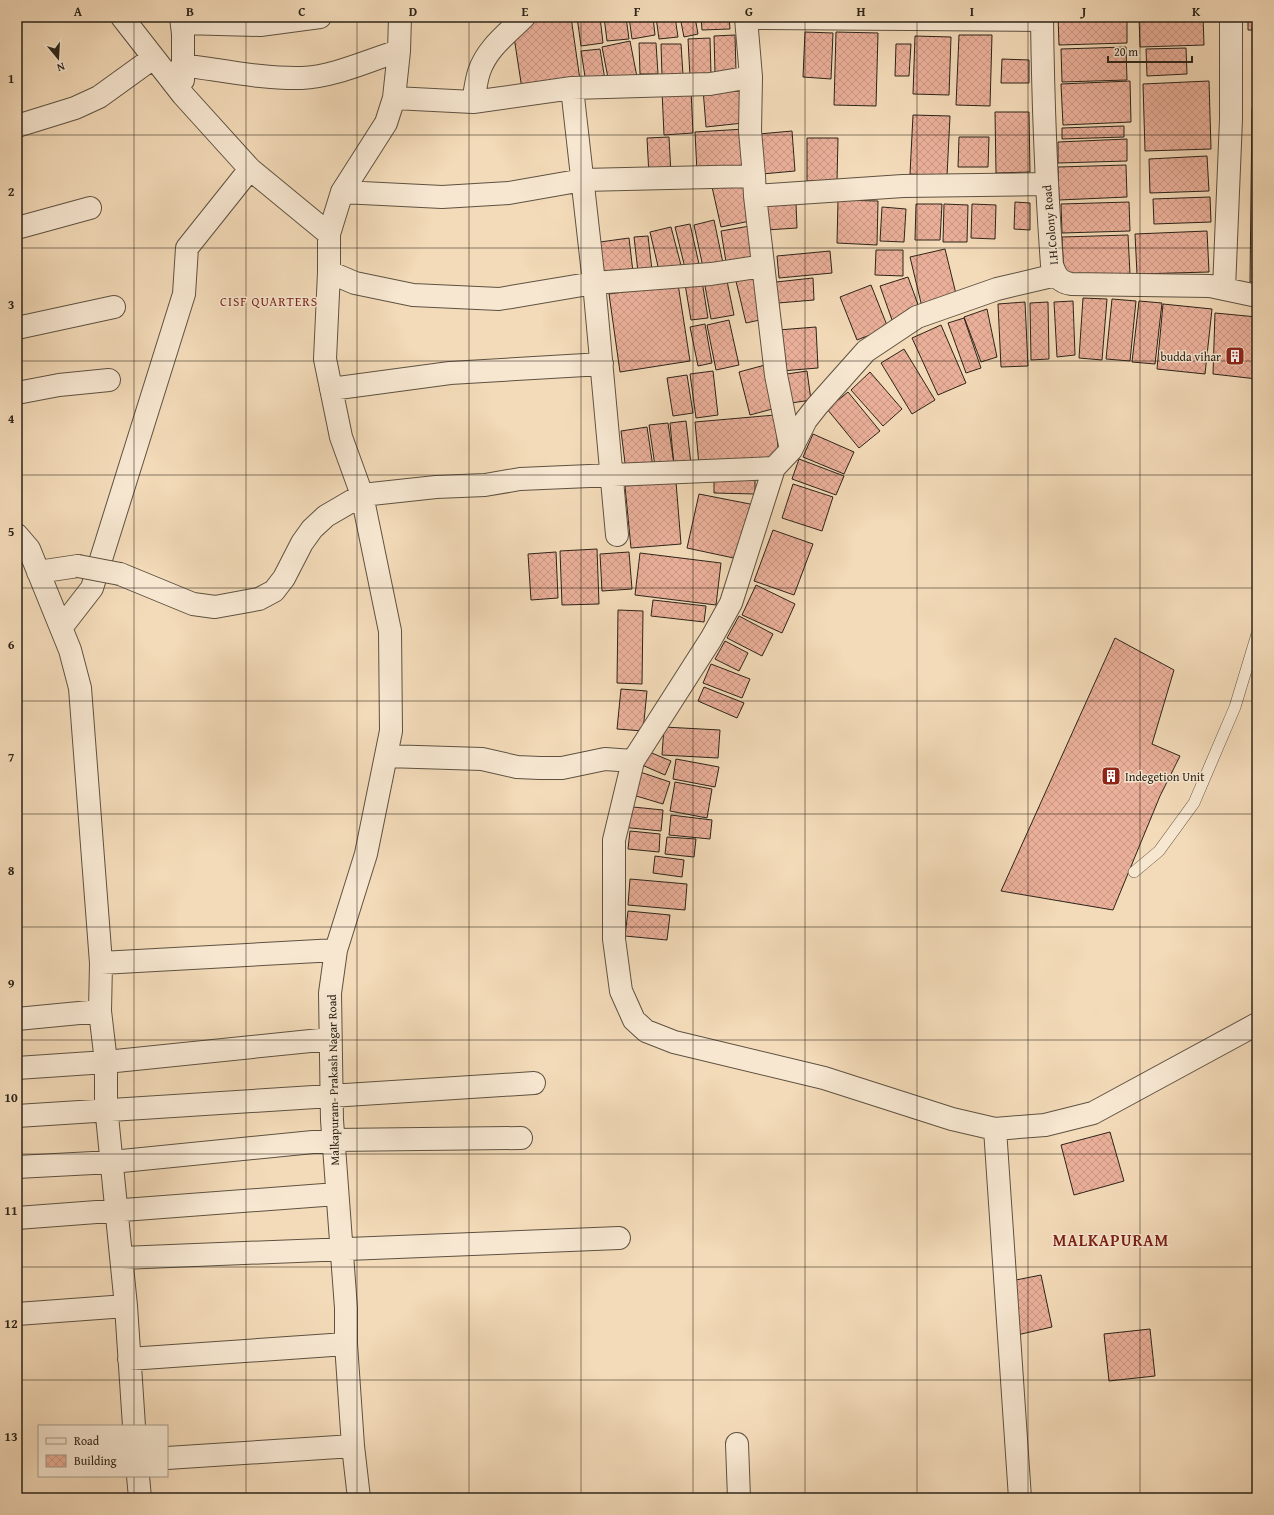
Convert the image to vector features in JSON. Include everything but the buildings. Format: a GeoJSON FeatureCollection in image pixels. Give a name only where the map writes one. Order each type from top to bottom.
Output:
{"type":"FeatureCollection","features":[{"type":"Feature","properties":{"kind":"street"},"geometry":{"type":"LineString","coordinates":[[122,17],[183,95],[250,169],[329,234]]}},
{"type":"Feature","properties":{"kind":"street"},"geometry":{"type":"LineString","coordinates":[[183,95],[182,20],[260,25],[320,17]]}},
{"type":"Feature","properties":{"kind":"street","name":"Malkapuram- Prakash Nagar Road"},"geometry":{"type":"LineString","coordinates":[[359,1498],[353,1446],[346,1344],[346,1308],[333,1140],[330,993],[336,950],[366,854],[391,731],[390,631],[362,495],[341,437],[324,358],[329,272],[329,234],[342,192],[386,123],[394,98],[399,50],[400,17]]}},
{"type":"Feature","properties":{"kind":"street"},"geometry":{"type":"LineString","coordinates":[[473,102],[478,73],[483,62],[496,44],[524,17]]}},
{"type":"Feature","properties":{"kind":"street"},"geometry":{"type":"LineString","coordinates":[[791,450],[776,374],[763,266],[750,132],[751,77],[746,17],[1042,19]]}},
{"type":"Feature","properties":{"kind":"street"},"geometry":{"type":"LineString","coordinates":[[1224,289],[1231,119],[1231,17]]}},
{"type":"Feature","properties":{"kind":"street","name":"I.H.Colony Road"},"geometry":{"type":"LineString","coordinates":[[1042,19],[1043,112],[1046,184],[1052,264],[1056,275],[1062,283],[1210,286],[1257,296]]}},
{"type":"Feature","properties":{"kind":"street"},"geometry":{"type":"LineString","coordinates":[[182,65],[275,77],[302,78],[333,72],[399,50]]}},
{"type":"Feature","properties":{"kind":"street"},"geometry":{"type":"LineString","coordinates":[[17,126],[75,108],[99,97],[153,58]]}},
{"type":"Feature","properties":{"kind":"street"},"geometry":{"type":"LineString","coordinates":[[394,98],[473,102],[572,88],[710,84],[751,77]]}},
{"type":"Feature","properties":{"kind":"street"},"geometry":{"type":"LineString","coordinates":[[572,88],[594,283],[617,535]]}},
{"type":"Feature","properties":{"kind":"street"},"geometry":{"type":"LineString","coordinates":[[61,628],[92,588],[184,294],[187,248],[250,169]]}},
{"type":"Feature","properties":{"kind":"street"},"geometry":{"type":"LineString","coordinates":[[342,192],[442,197],[509,193],[583,180],[755,186],[1046,184]]}},
{"type":"Feature","properties":{"kind":"street"},"geometry":{"type":"LineString","coordinates":[[17,228],[90,208]]}},
{"type":"Feature","properties":{"kind":"street"},"geometry":{"type":"LineString","coordinates":[[329,272],[356,283],[413,295],[499,300],[594,283],[711,274],[763,266]]}},
{"type":"Feature","properties":{"kind":"street"},"geometry":{"type":"LineString","coordinates":[[1056,275],[965,298],[917,317],[891,333],[866,351],[817,406],[806,420],[791,450],[774,468],[731,603],[711,639],[633,760],[614,840],[614,939],[621,991],[634,1020],[646,1031],[674,1042],[824,1078],[952,1119],[996,1129],[1045,1125],[1093,1112],[1257,1024]]}},
{"type":"Feature","properties":{"kind":"street"},"geometry":{"type":"LineString","coordinates":[[17,328],[114,307]]}},
{"type":"Feature","properties":{"kind":"street"},"geometry":{"type":"LineString","coordinates":[[331,389],[450,373],[602,364]]}},
{"type":"Feature","properties":{"kind":"street"},"geometry":{"type":"LineString","coordinates":[[17,394],[59,385],[109,380]]}},
{"type":"Feature","properties":{"kind":"street"},"geometry":{"type":"LineString","coordinates":[[38,572],[78,566],[120,574],[193,604],[215,607],[259,599],[274,590],[284,578],[302,543],[312,529],[326,516],[362,495],[436,487],[485,485],[520,479],[774,468]]}},
{"type":"Feature","properties":{"kind":"street"},"geometry":{"type":"LineString","coordinates":[[17,535],[29,549],[70,650],[80,688],[101,962],[100,1010],[106,1062],[106,1111],[122,1258],[134,1425]]}},
{"type":"Feature","properties":{"kind":"street"},"geometry":{"type":"LineString","coordinates":[[386,756],[482,759],[517,767],[540,768],[562,768],[605,759],[633,760]]}},
{"type":"Feature","properties":{"kind":"street"},"geometry":{"type":"LineString","coordinates":[[101,962],[336,950]]}},
{"type":"Feature","properties":{"kind":"street"},"geometry":{"type":"LineString","coordinates":[[17,1018],[100,1010]]}},
{"type":"Feature","properties":{"kind":"street"},"geometry":{"type":"LineString","coordinates":[[17,1068],[106,1062],[330,1039]]}},
{"type":"Feature","properties":{"kind":"street"},"geometry":{"type":"LineString","coordinates":[[17,1116],[534,1083]]}},
{"type":"Feature","properties":{"kind":"street"},"geometry":{"type":"LineString","coordinates":[[996,1129],[1020,1498]]}},
{"type":"Feature","properties":{"kind":"street"},"geometry":{"type":"LineString","coordinates":[[17,1167],[112,1162],[333,1140],[521,1138]]}},
{"type":"Feature","properties":{"kind":"street"},"geometry":{"type":"LineString","coordinates":[[17,1218],[337,1194]]}},
{"type":"Feature","properties":{"kind":"street"},"geometry":{"type":"LineString","coordinates":[[122,1258],[619,1238]]}},
{"type":"Feature","properties":{"kind":"street"},"geometry":{"type":"LineString","coordinates":[[17,1314],[126,1306]]}},
{"type":"Feature","properties":{"kind":"street"},"geometry":{"type":"LineString","coordinates":[[129,1359],[346,1344]]}},
{"type":"Feature","properties":{"kind":"street"},"geometry":{"type":"LineString","coordinates":[[737,1444],[739,1498]]}},
{"type":"Feature","properties":{"kind":"street"},"geometry":{"type":"LineString","coordinates":[[168,1458],[353,1446]]}},
{"type":"Feature","properties":{"kind":"street"},"geometry":{"type":"LineString","coordinates":[[138,1477],[140,1498]]}},
{"type":"Feature","properties":{"kind":"lane"},"geometry":{"type":"LineString","coordinates":[[1134,872],[1159,851],[1194,803],[1235,707],[1257,634]]}},
{"type":"Feature","properties":{"kind":"place","name":"budda vihar"},"geometry":{"type":"Point","coordinates":[1235,356]}},
{"type":"Feature","properties":{"kind":"place","name":"Indegetion Unit"},"geometry":{"type":"Point","coordinates":[1111,776]}},
{"type":"Feature","properties":{"kind":"district","name":"CISF QUARTERS"},"geometry":{"type":"Point","coordinates":[269,301]}},
{"type":"Feature","properties":{"kind":"district","name":"MALKAPURAM"},"geometry":{"type":"Point","coordinates":[1111,1240]}}]}
